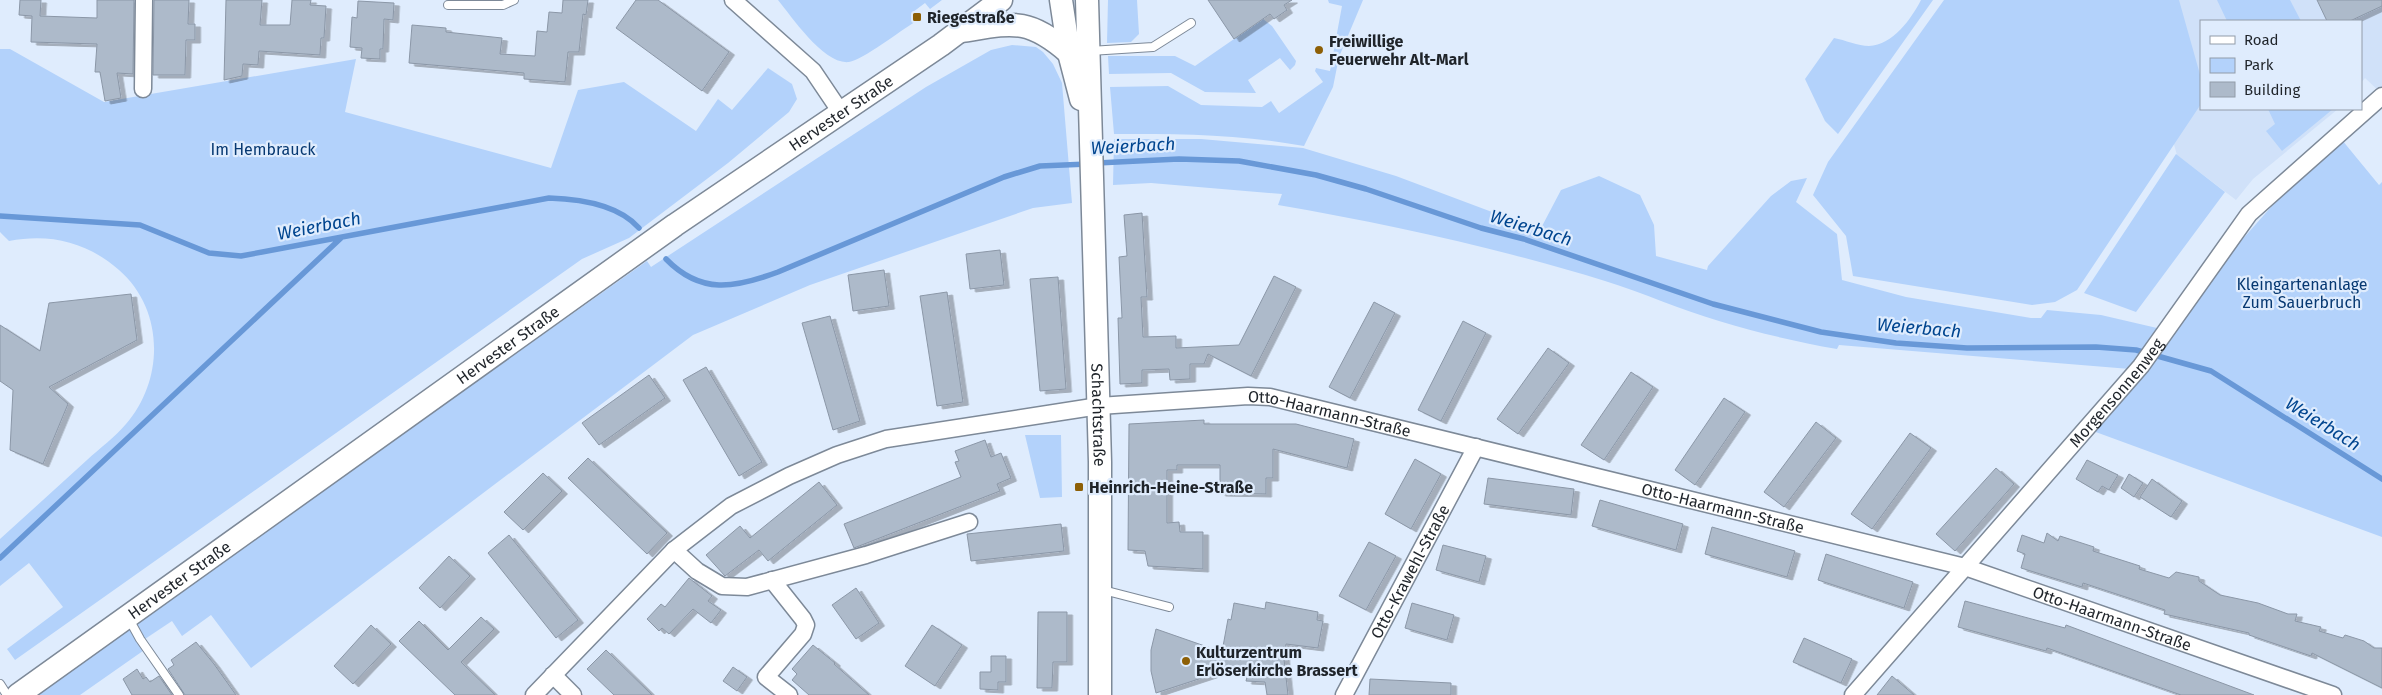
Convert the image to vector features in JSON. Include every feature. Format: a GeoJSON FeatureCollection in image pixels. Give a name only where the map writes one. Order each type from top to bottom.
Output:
{"type":"FeatureCollection","features":[{"type":"Feature","properties":{"kind":"main road","name":"Hervester Straße"},"geometry":{"type":"LineString","coordinates":[[18,695],[675,224],[958,32],[1001,0]]}},
{"type":"Feature","properties":{"kind":"main road","name":"Schachtstraße"},"geometry":{"type":"LineString","coordinates":[[1061,0],[1079,52],[1091,142],[1099,406],[1100,695]]}},
{"type":"Feature","properties":{"kind":"main road","name":"Schachtstraße"},"geometry":{"type":"LineString","coordinates":[[1079,52],[1088,0]]}},
{"type":"Feature","properties":{"kind":"main road"},"geometry":{"type":"LineString","coordinates":[[958,32],[1009,24],[1023,25],[1035,28],[1079,52]]}},
{"type":"Feature","properties":{"kind":"street"},"geometry":{"type":"LineString","coordinates":[[143,88],[144,0]]}},
{"type":"Feature","properties":{"kind":"street"},"geometry":{"type":"LineString","coordinates":[[733,0],[813,71],[840,111]]}},
{"type":"Feature","properties":{"kind":"street","name":"Morgensonnenweg"},"geometry":{"type":"LineString","coordinates":[[1854,695],[2142,366],[2249,214],[2382,96]]}},
{"type":"Feature","properties":{"kind":"street","name":"Otto-Haarmann-Straße"},"geometry":{"type":"LineString","coordinates":[[1099,406],[1270,397],[1965,567],[2333,695]]}},
{"type":"Feature","properties":{"kind":"street"},"geometry":{"type":"LineString","coordinates":[[534,695],[674,550],[731,506],[789,476],[838,455],[886,439],[1099,406]]}},
{"type":"Feature","properties":{"kind":"street","name":"Otto-Krawehl-Straße"},"geometry":{"type":"LineString","coordinates":[[1344,695],[1476,448]]}},
{"type":"Feature","properties":{"kind":"street"},"geometry":{"type":"LineString","coordinates":[[674,550],[697,571],[722,586],[747,587],[866,555],[969,522]]}},
{"type":"Feature","properties":{"kind":"street"},"geometry":{"type":"LineString","coordinates":[[772,580],[803,619],[806,626],[803,634],[766,677],[789,695]]}},
{"type":"Feature","properties":{"kind":"street"},"geometry":{"type":"LineString","coordinates":[[553,675],[573,695]]}},
{"type":"Feature","properties":{"kind":"lane"},"geometry":{"type":"LineString","coordinates":[[448,5],[504,5],[514,0]]}},
{"type":"Feature","properties":{"kind":"lane"},"geometry":{"type":"LineString","coordinates":[[1079,52],[1153,47],[1191,23]]}},
{"type":"Feature","properties":{"kind":"lane"},"geometry":{"type":"LineString","coordinates":[[1101,589],[1169,607]]}},
{"type":"Feature","properties":{"kind":"lane"},"geometry":{"type":"LineString","coordinates":[[128,617],[140,639],[179,695]]}},
{"type":"Feature","properties":{"kind":"lane"},"geometry":{"type":"LineString","coordinates":[[0,684],[7,695]]}},
{"type":"Feature","properties":{"kind":"shaded area"},"geometry":{"type":"Polygon","coordinates":[[[2133,0],[2382,0],[2382,94],[2365,78],[2362,82],[2362,20],[2200,20],[2200,110],[2337,110],[2253,179],[2236,200],[2177,155],[2133,0]]]}},
{"type":"Feature","properties":{"kind":"green space"},"geometry":{"type":"Polygon","coordinates":[[[778,0],[942,0],[930,9],[925,3],[913,12],[915,22],[872,51],[849,62],[839,61],[819,48],[778,0]]]}},
{"type":"Feature","properties":{"kind":"green space"},"geometry":{"type":"Polygon","coordinates":[[[1108,0],[1137,0],[1139,34],[1131,42],[1107,43],[1108,0]]]}},
{"type":"Feature","properties":{"kind":"green space"},"geometry":{"type":"Polygon","coordinates":[[[1328,0],[1363,0],[1339,57],[1333,87],[1304,146],[1232,137],[1114,134],[1110,87],[1168,86],[1201,105],[1262,107],[1271,101],[1279,113],[1323,82],[1315,71],[1316,68],[1330,71],[1342,6],[1329,3],[1328,0]]]}},
{"type":"Feature","properties":{"kind":"green space"},"geometry":{"type":"Polygon","coordinates":[[[1921,0],[1933,0],[1838,134],[1825,121],[1805,79],[1834,38],[1860,45],[1878,45],[1900,30],[1921,0]]]}},
{"type":"Feature","properties":{"kind":"green space"},"geometry":{"type":"Polygon","coordinates":[[[1944,0],[2179,0],[2200,74],[2200,106],[2077,290],[2055,302],[2032,305],[1853,276],[1846,236],[1813,195],[1828,162],[1944,0]]]}},
{"type":"Feature","properties":{"kind":"green space"},"geometry":{"type":"Polygon","coordinates":[[[2217,0],[2290,0],[2300,20],[2227,20],[2217,0]]]}},
{"type":"Feature","properties":{"kind":"green space"},"geometry":{"type":"Polygon","coordinates":[[[1263,19],[1272,26],[1296,61],[1290,70],[1280,58],[1248,80],[1256,93],[1205,92],[1171,73],[1109,74],[1108,56],[1175,56],[1195,66],[1263,19]]]}},
{"type":"Feature","properties":{"kind":"green space"},"geometry":{"type":"Polygon","coordinates":[[[1012,45],[1036,47],[1043,52],[1053,64],[1062,83],[1072,203],[1033,208],[810,285],[693,335],[251,668],[211,615],[182,636],[172,621],[145,639],[150,646],[80,695],[33,695],[647,261],[651,267],[926,87],[991,50],[1012,45]]]}},
{"type":"Feature","properties":{"kind":"green space","name":"Im Hembrauck"},"geometry":{"type":"Polygon","coordinates":[[[0,49],[10,49],[104,102],[356,59],[345,112],[551,168],[578,90],[624,82],[696,131],[718,99],[732,110],[768,68],[792,84],[797,99],[789,112],[728,163],[629,238],[582,259],[15,660],[7,649],[63,607],[29,563],[0,586],[0,539],[126,424],[139,406],[148,386],[153,366],[154,345],[151,324],[145,304],[134,286],[107,260],[81,246],[67,242],[39,238],[9,241],[0,232],[0,49]]]}},
{"type":"Feature","properties":{"kind":"green space"},"geometry":{"type":"Polygon","coordinates":[[[2268,110],[2332,110],[2282,151],[2266,131],[2275,124],[2268,110]]]}},
{"type":"Feature","properties":{"kind":"green space"},"geometry":{"type":"Polygon","coordinates":[[[1114,139],[1201,139],[1303,148],[1396,176],[1540,230],[1561,190],[1599,176],[1640,195],[1654,225],[1656,256],[1707,270],[1708,266],[1771,196],[1791,181],[1807,178],[1796,202],[1837,234],[1842,280],[1906,297],[2031,318],[2041,318],[2047,310],[2101,315],[2157,328],[2130,369],[1839,345],[1837,349],[1778,337],[1734,325],[1691,312],[1605,281],[1484,247],[1361,220],[1278,205],[1282,194],[1151,183],[1113,185],[1114,139]]]}},
{"type":"Feature","properties":{"kind":"green space","name":"Kleingartenanlage Zum Sauerbruch"},"geometry":{"type":"Polygon","coordinates":[[[2342,140],[2379,185],[2382,182],[2382,537],[2093,431],[2142,378],[2224,260],[2272,206],[2342,140]]]}},
{"type":"Feature","properties":{"kind":"green space"},"geometry":{"type":"Polygon","coordinates":[[[2176,154],[2225,192],[2136,312],[2084,293],[2176,154]]]}},
{"type":"Feature","properties":{"kind":"green space"},"geometry":{"type":"Polygon","coordinates":[[[1025,435],[1061,435],[1062,497],[1040,498],[1025,435]]]}},
{"type":"Feature","properties":{"kind":"building"},"geometry":{"type":"Polygon","coordinates":[[[20,0],[41,0],[40,16],[97,18],[97,0],[134,0],[133,74],[117,73],[121,98],[105,101],[100,72],[95,72],[97,44],[31,42],[32,16],[19,15],[20,0]]]}},
{"type":"Feature","properties":{"kind":"building"},"geometry":{"type":"Polygon","coordinates":[[[154,0],[189,0],[188,24],[195,24],[195,40],[186,40],[185,75],[153,75],[154,0]]]}},
{"type":"Feature","properties":{"kind":"building"},"geometry":{"type":"Polygon","coordinates":[[[226,0],[262,0],[260,25],[290,25],[292,0],[311,0],[310,5],[326,6],[324,38],[321,38],[320,55],[259,51],[258,65],[243,64],[242,76],[224,80],[226,0]]]}},
{"type":"Feature","properties":{"kind":"building"},"geometry":{"type":"Polygon","coordinates":[[[563,0],[588,0],[586,15],[583,14],[579,52],[568,52],[565,82],[524,79],[524,73],[409,63],[412,25],[446,28],[446,32],[502,38],[500,54],[535,56],[537,31],[547,32],[549,12],[562,13],[563,0]]]}},
{"type":"Feature","properties":{"kind":"building"},"geometry":{"type":"Polygon","coordinates":[[[636,0],[658,0],[729,52],[702,91],[616,28],[636,0]]]}},
{"type":"Feature","properties":{"kind":"building"},"geometry":{"type":"Polygon","coordinates":[[[1208,0],[1292,0],[1284,5],[1287,10],[1274,19],[1270,14],[1234,39],[1208,0]]]}},
{"type":"Feature","properties":{"kind":"building"},"geometry":{"type":"Polygon","coordinates":[[[2317,0],[2382,0],[2382,6],[2352,20],[2327,20],[2317,0]]]}},
{"type":"Feature","properties":{"kind":"building"},"geometry":{"type":"Polygon","coordinates":[[[358,1],[394,3],[393,20],[384,19],[383,49],[380,49],[380,59],[361,58],[362,48],[350,47],[352,17],[357,18],[358,1]]]}},
{"type":"Feature","properties":{"kind":"building"},"geometry":{"type":"Polygon","coordinates":[[[1142,213],[1147,297],[1141,297],[1143,337],[1176,336],[1176,348],[1239,345],[1274,276],[1296,287],[1251,376],[1208,354],[1204,364],[1190,364],[1190,379],[1170,380],[1169,369],[1142,370],[1142,383],[1120,384],[1118,318],[1122,318],[1119,257],[1127,256],[1124,215],[1142,213]]]}},
{"type":"Feature","properties":{"kind":"building"},"geometry":{"type":"Polygon","coordinates":[[[1000,250],[1004,285],[970,289],[966,254],[1000,250]]]}},
{"type":"Feature","properties":{"kind":"building"},"geometry":{"type":"Polygon","coordinates":[[[884,270],[889,306],[853,311],[848,275],[884,270]]]}},
{"type":"Feature","properties":{"kind":"building"},"geometry":{"type":"Polygon","coordinates":[[[1058,277],[1066,389],[1040,391],[1030,279],[1058,277]]]}},
{"type":"Feature","properties":{"kind":"building"},"geometry":{"type":"Polygon","coordinates":[[[947,292],[963,402],[937,406],[920,296],[947,292]]]}},
{"type":"Feature","properties":{"kind":"building"},"geometry":{"type":"Polygon","coordinates":[[[131,294],[137,340],[49,387],[68,404],[43,464],[10,450],[13,390],[0,381],[0,325],[40,351],[49,303],[131,294]]]}},
{"type":"Feature","properties":{"kind":"building"},"geometry":{"type":"Polygon","coordinates":[[[1374,302],[1395,313],[1350,398],[1329,387],[1374,302]]]}},
{"type":"Feature","properties":{"kind":"building"},"geometry":{"type":"Polygon","coordinates":[[[830,316],[860,421],[833,430],[802,323],[830,316]]]}},
{"type":"Feature","properties":{"kind":"building"},"geometry":{"type":"Polygon","coordinates":[[[1463,321],[1486,333],[1441,421],[1418,410],[1463,321]]]}},
{"type":"Feature","properties":{"kind":"building"},"geometry":{"type":"Polygon","coordinates":[[[1548,348],[1569,363],[1518,434],[1497,419],[1548,348]]]}},
{"type":"Feature","properties":{"kind":"building"},"geometry":{"type":"Polygon","coordinates":[[[706,367],[762,462],[739,476],[683,380],[706,367]]]}},
{"type":"Feature","properties":{"kind":"building"},"geometry":{"type":"Polygon","coordinates":[[[1631,372],[1653,387],[1604,460],[1581,445],[1631,372]]]}},
{"type":"Feature","properties":{"kind":"building"},"geometry":{"type":"Polygon","coordinates":[[[649,375],[665,398],[599,445],[582,423],[649,375]]]}},
{"type":"Feature","properties":{"kind":"building"},"geometry":{"type":"Polygon","coordinates":[[[1724,398],[1745,412],[1695,485],[1675,470],[1724,398]]]}},
{"type":"Feature","properties":{"kind":"building"},"geometry":{"type":"Polygon","coordinates":[[[1204,420],[1204,424],[1296,424],[1354,439],[1347,468],[1273,449],[1273,478],[1266,478],[1266,494],[1220,493],[1220,465],[1177,465],[1177,470],[1167,470],[1167,523],[1179,522],[1180,532],[1203,532],[1203,569],[1148,566],[1145,551],[1128,550],[1129,424],[1204,420]]]}},
{"type":"Feature","properties":{"kind":"building"},"geometry":{"type":"Polygon","coordinates":[[[1816,422],[1836,438],[1784,507],[1764,492],[1816,422]]]}},
{"type":"Feature","properties":{"kind":"building"},"geometry":{"type":"Polygon","coordinates":[[[1910,433],[1931,448],[1872,529],[1851,514],[1910,433]]]}},
{"type":"Feature","properties":{"kind":"building"},"geometry":{"type":"Polygon","coordinates":[[[985,440],[991,457],[1001,453],[1011,478],[997,484],[1000,491],[854,548],[844,524],[961,477],[955,462],[959,461],[955,451],[985,440]]]}},
{"type":"Feature","properties":{"kind":"building"},"geometry":{"type":"Polygon","coordinates":[[[588,458],[667,533],[647,554],[568,478],[588,458]]]}},
{"type":"Feature","properties":{"kind":"building"},"geometry":{"type":"Polygon","coordinates":[[[1415,459],[1441,474],[1411,529],[1385,514],[1415,459]]]}},
{"type":"Feature","properties":{"kind":"building"},"geometry":{"type":"Polygon","coordinates":[[[2087,460],[2118,475],[2109,490],[2102,486],[2098,492],[2076,479],[2087,460]]]}},
{"type":"Feature","properties":{"kind":"building"},"geometry":{"type":"Polygon","coordinates":[[[1996,468],[2014,484],[1955,551],[1936,534],[1996,468]]]}},
{"type":"Feature","properties":{"kind":"building"},"geometry":{"type":"Polygon","coordinates":[[[543,473],[562,491],[523,530],[504,512],[543,473]]]}},
{"type":"Feature","properties":{"kind":"building"},"geometry":{"type":"Polygon","coordinates":[[[2129,474],[2143,483],[2134,497],[2121,488],[2129,474]]]}},
{"type":"Feature","properties":{"kind":"building"},"geometry":{"type":"Polygon","coordinates":[[[1488,478],[1574,489],[1571,515],[1484,504],[1488,478]]]}},
{"type":"Feature","properties":{"kind":"building"},"geometry":{"type":"Polygon","coordinates":[[[2152,479],[2182,501],[2171,517],[2140,497],[2152,479]]]}},
{"type":"Feature","properties":{"kind":"building"},"geometry":{"type":"Polygon","coordinates":[[[819,482],[837,505],[768,561],[759,550],[725,576],[706,555],[740,526],[750,538],[819,482]]]}},
{"type":"Feature","properties":{"kind":"building"},"geometry":{"type":"Polygon","coordinates":[[[1600,500],[1683,524],[1676,550],[1592,526],[1600,500]]]}},
{"type":"Feature","properties":{"kind":"building"},"geometry":{"type":"Polygon","coordinates":[[[1061,524],[1064,551],[971,561],[967,534],[1061,524]]]}},
{"type":"Feature","properties":{"kind":"building"},"geometry":{"type":"Polygon","coordinates":[[[1712,527],[1795,551],[1787,577],[1705,554],[1712,527]]]}},
{"type":"Feature","properties":{"kind":"building"},"geometry":{"type":"Polygon","coordinates":[[[2047,533],[2058,541],[2060,536],[2094,547],[2093,551],[2140,566],[2139,569],[2169,578],[2176,572],[2199,577],[2199,581],[2220,595],[2258,603],[2288,614],[2297,614],[2295,621],[2321,627],[2319,631],[2343,638],[2345,635],[2364,641],[2374,648],[2382,648],[2382,688],[2312,653],[2311,656],[2249,635],[2249,633],[2164,614],[2165,610],[2083,583],[2082,587],[2021,568],[2025,554],[2017,551],[2022,535],[2044,543],[2047,533]]]}},
{"type":"Feature","properties":{"kind":"building"},"geometry":{"type":"Polygon","coordinates":[[[509,535],[578,620],[556,638],[488,553],[509,535]]]}},
{"type":"Feature","properties":{"kind":"building"},"geometry":{"type":"Polygon","coordinates":[[[1369,542],[1396,556],[1366,610],[1339,596],[1369,542]]]}},
{"type":"Feature","properties":{"kind":"building"},"geometry":{"type":"Polygon","coordinates":[[[1443,545],[1486,556],[1479,582],[1436,570],[1443,545]]]}},
{"type":"Feature","properties":{"kind":"building"},"geometry":{"type":"Polygon","coordinates":[[[1826,554],[1913,582],[1904,608],[1818,580],[1826,554]]]}},
{"type":"Feature","properties":{"kind":"building"},"geometry":{"type":"Polygon","coordinates":[[[449,556],[470,576],[440,608],[419,588],[449,556]]]}},
{"type":"Feature","properties":{"kind":"building"},"geometry":{"type":"Polygon","coordinates":[[[689,578],[712,596],[708,601],[721,610],[711,623],[693,609],[669,634],[662,628],[659,631],[647,619],[661,604],[665,607],[689,578]]]}},
{"type":"Feature","properties":{"kind":"building"},"geometry":{"type":"Polygon","coordinates":[[[856,588],[879,623],[856,639],[832,605],[856,588]]]}},
{"type":"Feature","properties":{"kind":"building"},"geometry":{"type":"Polygon","coordinates":[[[1965,601],[2065,628],[2066,625],[2254,695],[2181,695],[2047,648],[2046,651],[1958,627],[1965,601]]]}},
{"type":"Feature","properties":{"kind":"building"},"geometry":{"type":"Polygon","coordinates":[[[1266,602],[1318,612],[1317,620],[1323,621],[1318,648],[1286,644],[1284,659],[1288,695],[1267,695],[1265,682],[1246,681],[1248,673],[1217,673],[1156,693],[1151,671],[1151,650],[1156,629],[1222,652],[1228,619],[1231,620],[1234,603],[1265,609],[1266,602]]]}},
{"type":"Feature","properties":{"kind":"building"},"geometry":{"type":"Polygon","coordinates":[[[1412,603],[1454,615],[1447,640],[1405,628],[1412,603]]]}},
{"type":"Feature","properties":{"kind":"building"},"geometry":{"type":"Polygon","coordinates":[[[1038,612],[1067,612],[1067,662],[1053,662],[1052,688],[1037,688],[1038,612]]]}},
{"type":"Feature","properties":{"kind":"building"},"geometry":{"type":"Polygon","coordinates":[[[481,617],[494,629],[461,662],[495,695],[455,695],[399,641],[419,621],[448,650],[481,617]]]}},
{"type":"Feature","properties":{"kind":"building"},"geometry":{"type":"Polygon","coordinates":[[[371,625],[391,644],[353,684],[334,666],[371,625]]]}},
{"type":"Feature","properties":{"kind":"building"},"geometry":{"type":"Polygon","coordinates":[[[932,625],[962,645],[935,686],[905,666],[932,625]]]}},
{"type":"Feature","properties":{"kind":"building"},"geometry":{"type":"Polygon","coordinates":[[[1804,638],[1852,659],[1841,683],[1793,662],[1804,638]]]}},
{"type":"Feature","properties":{"kind":"building"},"geometry":{"type":"Polygon","coordinates":[[[196,642],[236,695],[185,695],[168,669],[174,665],[171,660],[196,642]]]}},
{"type":"Feature","properties":{"kind":"building"},"geometry":{"type":"Polygon","coordinates":[[[813,645],[869,695],[809,695],[792,680],[797,674],[792,669],[813,645]]]}},
{"type":"Feature","properties":{"kind":"building"},"geometry":{"type":"Polygon","coordinates":[[[606,650],[652,695],[614,695],[587,669],[606,650]]]}},
{"type":"Feature","properties":{"kind":"building"},"geometry":{"type":"Polygon","coordinates":[[[991,656],[1006,656],[1006,682],[998,682],[998,690],[980,689],[980,672],[991,672],[991,656]]]}},
{"type":"Feature","properties":{"kind":"building"},"geometry":{"type":"Polygon","coordinates":[[[733,667],[747,677],[737,691],[723,681],[733,667]]]}},
{"type":"Feature","properties":{"kind":"building"},"geometry":{"type":"Polygon","coordinates":[[[137,669],[143,679],[146,677],[150,682],[159,676],[172,695],[132,695],[123,679],[137,669]]]}},
{"type":"Feature","properties":{"kind":"building"},"geometry":{"type":"Polygon","coordinates":[[[1892,676],[1914,695],[1877,695],[1892,676]]]}},
{"type":"Feature","properties":{"kind":"building"},"geometry":{"type":"Polygon","coordinates":[[[1370,679],[1451,683],[1451,695],[1369,695],[1370,679]]]}},
{"type":"Feature","properties":{"kind":"waterway","name":"Weierbach"},"geometry":{"type":"LineString","coordinates":[[1097,163],[1179,159],[1239,161],[1316,175],[1366,189],[1481,228],[1524,239],[1713,304],[1821,332],[1896,343],[1967,348],[2096,347],[2136,350],[2211,371],[2382,479]]}},
{"type":"Feature","properties":{"kind":"waterway","name":"Weierbach"},"geometry":{"type":"LineString","coordinates":[[666,259],[679,271],[705,283],[719,285],[747,282],[778,272],[1004,177],[1040,166],[1088,164]]}},
{"type":"Feature","properties":{"kind":"waterway","name":"Weierbach"},"geometry":{"type":"LineString","coordinates":[[0,216],[140,225],[209,253],[241,256],[549,198],[598,204],[620,213],[639,228]]}},
{"type":"Feature","properties":{"kind":"waterway"},"geometry":{"type":"LineString","coordinates":[[0,558],[341,238]]}},
{"type":"Feature","properties":{"kind":"place","name":"Riegestraße"},"geometry":{"type":"Point","coordinates":[917,17]}},
{"type":"Feature","properties":{"kind":"place","name":"Freiwillige Feuerwehr Alt-Marl"},"geometry":{"type":"Point","coordinates":[1319,50]}},
{"type":"Feature","properties":{"kind":"place","name":"Heinrich-Heine-Straße"},"geometry":{"type":"Point","coordinates":[1079,487]}},
{"type":"Feature","properties":{"kind":"place","name":"Kulturzentrum Erlöserkirche Brassert"},"geometry":{"type":"Point","coordinates":[1186,661]}}]}
